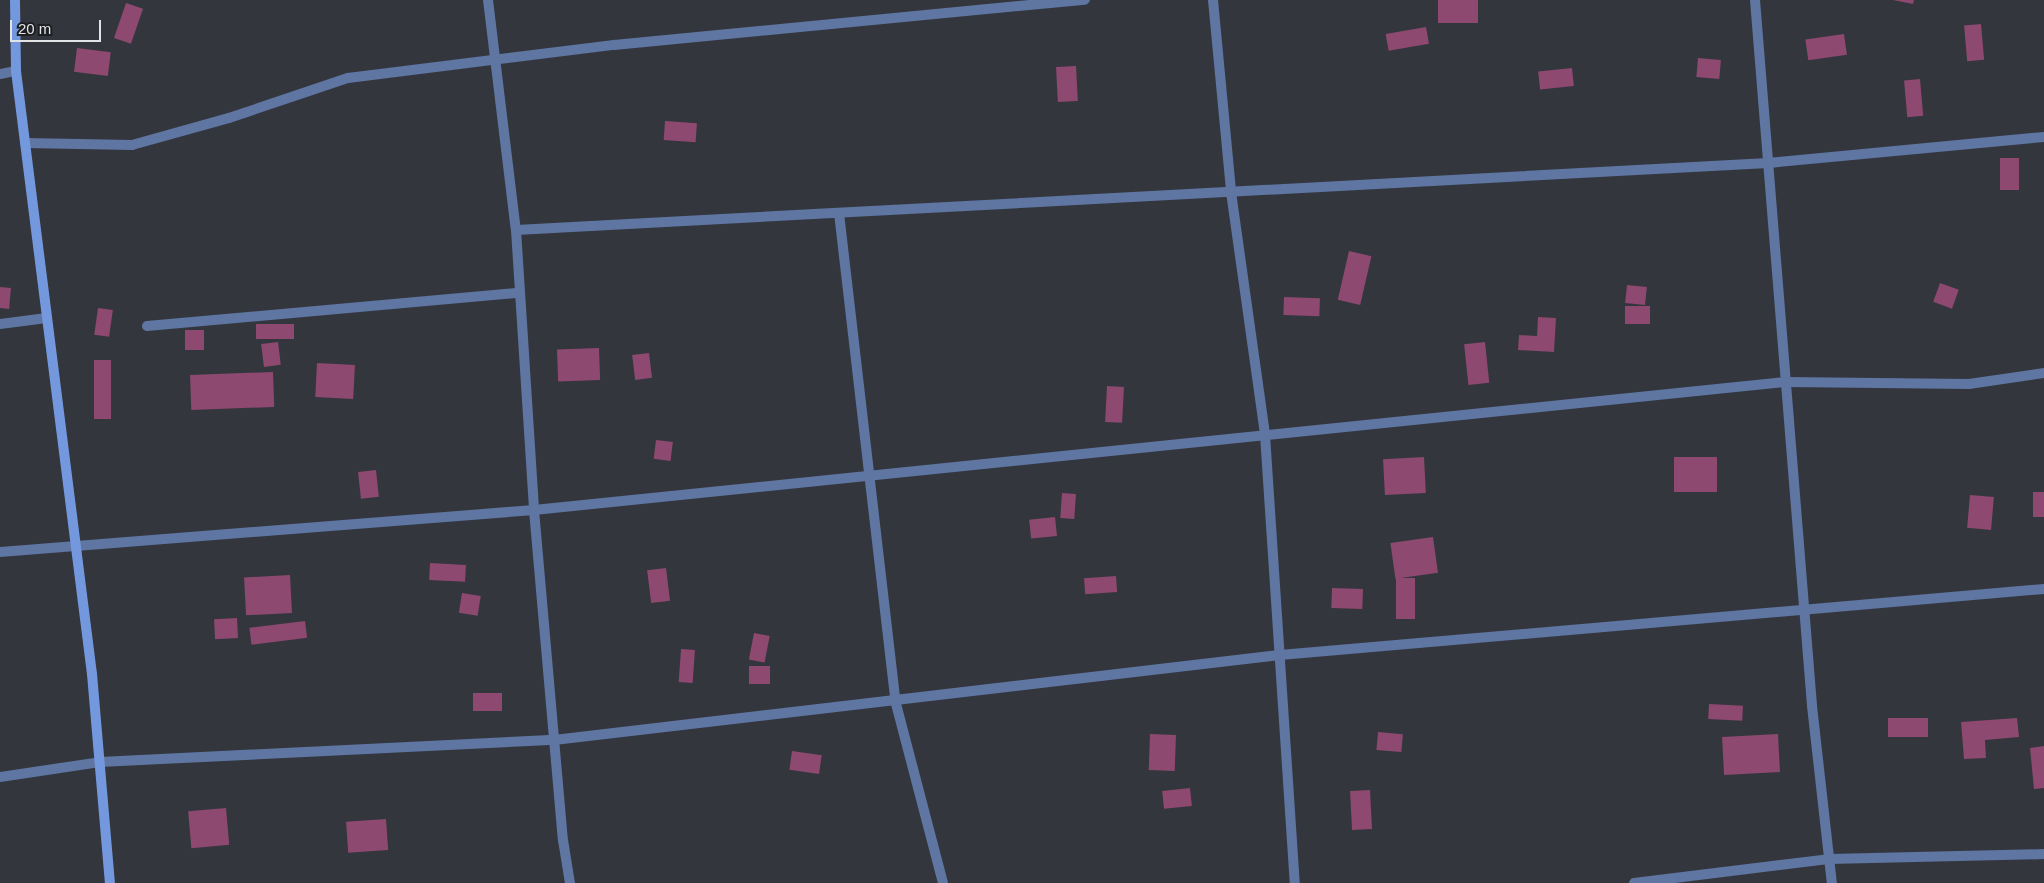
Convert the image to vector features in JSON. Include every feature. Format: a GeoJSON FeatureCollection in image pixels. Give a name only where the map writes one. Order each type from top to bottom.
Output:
{"type":"FeatureCollection","features":[{"type":"Feature","properties":{"kind":"street"},"geometry":{"type":"LineString","coordinates":[[15,0],[16,70],[76,545],[100,762],[110,883]]}},
{"type":"Feature","properties":{"kind":"street"},"geometry":{"type":"LineString","coordinates":[[488,0],[497,60],[516,230],[534,510],[554,740],[570,883]]}},
{"type":"Feature","properties":{"kind":"street"},"geometry":{"type":"LineString","coordinates":[[25,144],[132,145],[229,118],[348,78],[634,44],[1085,0]]}},
{"type":"Feature","properties":{"kind":"street"},"geometry":{"type":"LineString","coordinates":[[1213,0],[1231,192],[1265,435],[1295,883]]}},
{"type":"Feature","properties":{"kind":"street"},"geometry":{"type":"LineString","coordinates":[[1755,0],[1804,612],[1832,883]]}},
{"type":"Feature","properties":{"kind":"street"},"geometry":{"type":"LineString","coordinates":[[0,74],[16,70]]}},
{"type":"Feature","properties":{"kind":"street"},"geometry":{"type":"LineString","coordinates":[[516,230],[1768,163],[2044,137]]}},
{"type":"Feature","properties":{"kind":"street"},"geometry":{"type":"LineString","coordinates":[[839,213],[896,700],[943,883]]}},
{"type":"Feature","properties":{"kind":"street"},"geometry":{"type":"LineString","coordinates":[[146,326],[519,292]]}},
{"type":"Feature","properties":{"kind":"street"},"geometry":{"type":"LineString","coordinates":[[0,324],[47,318]]}},
{"type":"Feature","properties":{"kind":"street"},"geometry":{"type":"LineString","coordinates":[[0,552],[534,510],[1786,382],[1969,384],[2044,373]]}},
{"type":"Feature","properties":{"kind":"street"},"geometry":{"type":"LineString","coordinates":[[0,777],[100,762],[554,740],[1280,655],[1804,612],[2044,589]]}},
{"type":"Feature","properties":{"kind":"street"},"geometry":{"type":"LineString","coordinates":[[1634,883],[1829,859],[2044,854]]}},
{"type":"Feature","properties":{"kind":"building"},"geometry":{"type":"Polygon","coordinates":[[[1438,0],[1478,0],[1478,23],[1438,23],[1438,0]]]}},
{"type":"Feature","properties":{"kind":"building"},"geometry":{"type":"Polygon","coordinates":[[[1893,0],[1914,0],[1913,4],[1893,0]]]}},
{"type":"Feature","properties":{"kind":"building"},"geometry":{"type":"Polygon","coordinates":[[[126,3],[143,9],[131,44],[114,38],[126,3]]]}},
{"type":"Feature","properties":{"kind":"building"},"geometry":{"type":"Polygon","coordinates":[[[1981,24],[1984,60],[1967,61],[1964,25],[1981,24]]]}},
{"type":"Feature","properties":{"kind":"building"},"geometry":{"type":"Polygon","coordinates":[[[1426,27],[1429,44],[1389,51],[1386,34],[1426,27]]]}},
{"type":"Feature","properties":{"kind":"building"},"geometry":{"type":"Polygon","coordinates":[[[1844,34],[1847,55],[1808,60],[1805,39],[1844,34]]]}},
{"type":"Feature","properties":{"kind":"building"},"geometry":{"type":"Polygon","coordinates":[[[77,48],[111,52],[108,76],[74,72],[77,48]]]}},
{"type":"Feature","properties":{"kind":"building"},"geometry":{"type":"Polygon","coordinates":[[[1698,58],[1721,60],[1719,79],[1696,77],[1698,58]]]}},
{"type":"Feature","properties":{"kind":"building"},"geometry":{"type":"Polygon","coordinates":[[[1076,66],[1078,101],[1058,102],[1056,67],[1076,66]]]}},
{"type":"Feature","properties":{"kind":"building"},"geometry":{"type":"Polygon","coordinates":[[[1572,68],[1574,86],[1540,89],[1538,72],[1572,68]]]}},
{"type":"Feature","properties":{"kind":"building"},"geometry":{"type":"Polygon","coordinates":[[[1920,79],[1923,116],[1907,117],[1904,80],[1920,79]]]}},
{"type":"Feature","properties":{"kind":"building"},"geometry":{"type":"Polygon","coordinates":[[[665,121],[697,123],[696,142],[664,140],[665,121]]]}},
{"type":"Feature","properties":{"kind":"building"},"geometry":{"type":"Polygon","coordinates":[[[2000,158],[2019,158],[2019,190],[2000,190],[2000,158]]]}},
{"type":"Feature","properties":{"kind":"building"},"geometry":{"type":"Polygon","coordinates":[[[1349,251],[1371,256],[1360,305],[1338,300],[1349,251]]]}},
{"type":"Feature","properties":{"kind":"building"},"geometry":{"type":"Polygon","coordinates":[[[1940,283],[1959,290],[1952,309],[1933,302],[1940,283]]]}},
{"type":"Feature","properties":{"kind":"building"},"geometry":{"type":"Polygon","coordinates":[[[1627,285],[1647,287],[1645,305],[1625,303],[1627,285]]]}},
{"type":"Feature","properties":{"kind":"building"},"geometry":{"type":"Polygon","coordinates":[[[0,287],[11,288],[9,309],[0,308],[0,287]]]}},
{"type":"Feature","properties":{"kind":"building"},"geometry":{"type":"Polygon","coordinates":[[[1284,297],[1320,298],[1319,316],[1283,315],[1284,297]]]}},
{"type":"Feature","properties":{"kind":"building"},"geometry":{"type":"Polygon","coordinates":[[[1625,306],[1650,306],[1650,324],[1625,324],[1625,306]]]}},
{"type":"Feature","properties":{"kind":"building"},"geometry":{"type":"Polygon","coordinates":[[[98,308],[113,310],[109,337],[94,335],[98,308]]]}},
{"type":"Feature","properties":{"kind":"building"},"geometry":{"type":"Polygon","coordinates":[[[1538,317],[1556,318],[1554,352],[1518,350],[1519,335],[1537,336],[1538,317]]]}},
{"type":"Feature","properties":{"kind":"building"},"geometry":{"type":"Polygon","coordinates":[[[256,324],[294,324],[294,339],[256,339],[256,324]]]}},
{"type":"Feature","properties":{"kind":"building"},"geometry":{"type":"Polygon","coordinates":[[[185,330],[204,330],[204,350],[185,350],[185,330]]]}},
{"type":"Feature","properties":{"kind":"building"},"geometry":{"type":"Polygon","coordinates":[[[278,342],[281,365],[264,367],[261,344],[278,342]]]}},
{"type":"Feature","properties":{"kind":"building"},"geometry":{"type":"Polygon","coordinates":[[[1485,342],[1489,383],[1468,385],[1464,344],[1485,342]]]}},
{"type":"Feature","properties":{"kind":"building"},"geometry":{"type":"Polygon","coordinates":[[[599,348],[600,380],[558,381],[557,349],[599,348]]]}},
{"type":"Feature","properties":{"kind":"building"},"geometry":{"type":"Polygon","coordinates":[[[649,353],[652,378],[635,380],[632,355],[649,353]]]}},
{"type":"Feature","properties":{"kind":"building"},"geometry":{"type":"Polygon","coordinates":[[[94,360],[111,360],[111,419],[94,419],[94,360]]]}},
{"type":"Feature","properties":{"kind":"building"},"geometry":{"type":"Polygon","coordinates":[[[317,363],[355,365],[353,399],[315,397],[317,363]]]}},
{"type":"Feature","properties":{"kind":"building"},"geometry":{"type":"Polygon","coordinates":[[[273,372],[274,407],[191,410],[190,375],[273,372]]]}},
{"type":"Feature","properties":{"kind":"building"},"geometry":{"type":"Polygon","coordinates":[[[1107,386],[1124,387],[1122,423],[1105,422],[1107,386]]]}},
{"type":"Feature","properties":{"kind":"building"},"geometry":{"type":"Polygon","coordinates":[[[656,440],[673,442],[671,461],[654,459],[656,440]]]}},
{"type":"Feature","properties":{"kind":"building"},"geometry":{"type":"Polygon","coordinates":[[[1424,457],[1426,493],[1385,495],[1383,459],[1424,457]]]}},
{"type":"Feature","properties":{"kind":"building"},"geometry":{"type":"Polygon","coordinates":[[[1674,457],[1717,457],[1717,492],[1674,492],[1674,457]]]}},
{"type":"Feature","properties":{"kind":"building"},"geometry":{"type":"Polygon","coordinates":[[[376,470],[379,497],[361,499],[358,472],[376,470]]]}},
{"type":"Feature","properties":{"kind":"building"},"geometry":{"type":"Polygon","coordinates":[[[2033,492],[2044,492],[2044,517],[2033,517],[2033,492]]]}},
{"type":"Feature","properties":{"kind":"building"},"geometry":{"type":"Polygon","coordinates":[[[1062,493],[1076,494],[1074,519],[1060,518],[1062,493]]]}},
{"type":"Feature","properties":{"kind":"building"},"geometry":{"type":"Polygon","coordinates":[[[1970,495],[1994,497],[1991,530],[1967,528],[1970,495]]]}},
{"type":"Feature","properties":{"kind":"building"},"geometry":{"type":"Polygon","coordinates":[[[1055,517],[1057,536],[1031,539],[1029,520],[1055,517]]]}},
{"type":"Feature","properties":{"kind":"building"},"geometry":{"type":"Polygon","coordinates":[[[1433,537],[1438,573],[1395,579],[1390,543],[1433,537]]]}},
{"type":"Feature","properties":{"kind":"building"},"geometry":{"type":"Polygon","coordinates":[[[430,563],[466,565],[465,582],[429,580],[430,563]]]}},
{"type":"Feature","properties":{"kind":"building"},"geometry":{"type":"Polygon","coordinates":[[[666,568],[670,601],[651,603],[647,570],[666,568]]]}},
{"type":"Feature","properties":{"kind":"building"},"geometry":{"type":"Polygon","coordinates":[[[290,575],[292,613],[246,615],[244,577],[290,575]]]}},
{"type":"Feature","properties":{"kind":"building"},"geometry":{"type":"Polygon","coordinates":[[[1116,576],[1117,592],[1085,594],[1084,578],[1116,576]]]}},
{"type":"Feature","properties":{"kind":"building"},"geometry":{"type":"Polygon","coordinates":[[[1396,578],[1415,578],[1415,619],[1396,619],[1396,578]]]}},
{"type":"Feature","properties":{"kind":"building"},"geometry":{"type":"Polygon","coordinates":[[[1332,588],[1363,589],[1362,609],[1331,608],[1332,588]]]}},
{"type":"Feature","properties":{"kind":"building"},"geometry":{"type":"Polygon","coordinates":[[[462,593],[481,596],[478,616],[459,613],[462,593]]]}},
{"type":"Feature","properties":{"kind":"building"},"geometry":{"type":"Polygon","coordinates":[[[237,618],[238,638],[215,639],[214,619],[237,618]]]}},
{"type":"Feature","properties":{"kind":"building"},"geometry":{"type":"Polygon","coordinates":[[[305,621],[307,638],[251,645],[249,628],[305,621]]]}},
{"type":"Feature","properties":{"kind":"building"},"geometry":{"type":"Polygon","coordinates":[[[754,633],[770,636],[765,663],[749,660],[754,633]]]}},
{"type":"Feature","properties":{"kind":"building"},"geometry":{"type":"Polygon","coordinates":[[[681,649],[695,650],[693,683],[679,682],[681,649]]]}},
{"type":"Feature","properties":{"kind":"building"},"geometry":{"type":"Polygon","coordinates":[[[749,666],[770,666],[770,684],[749,684],[749,666]]]}},
{"type":"Feature","properties":{"kind":"building"},"geometry":{"type":"Polygon","coordinates":[[[473,693],[502,693],[502,711],[473,711],[473,693]]]}},
{"type":"Feature","properties":{"kind":"building"},"geometry":{"type":"Polygon","coordinates":[[[1709,704],[1743,706],[1742,721],[1708,719],[1709,704]]]}},
{"type":"Feature","properties":{"kind":"building"},"geometry":{"type":"Polygon","coordinates":[[[1888,718],[1928,718],[1928,737],[1888,737],[1888,718]]]}},
{"type":"Feature","properties":{"kind":"building"},"geometry":{"type":"Polygon","coordinates":[[[2017,718],[2019,737],[1985,740],[1986,758],[1964,759],[1961,722],[2017,718]]]}},
{"type":"Feature","properties":{"kind":"building"},"geometry":{"type":"Polygon","coordinates":[[[1378,732],[1403,734],[1401,752],[1376,750],[1378,732]]]}},
{"type":"Feature","properties":{"kind":"building"},"geometry":{"type":"Polygon","coordinates":[[[1150,734],[1176,735],[1175,771],[1149,770],[1150,734]]]}},
{"type":"Feature","properties":{"kind":"building"},"geometry":{"type":"Polygon","coordinates":[[[1778,734],[1780,772],[1724,775],[1722,737],[1778,734]]]}},
{"type":"Feature","properties":{"kind":"building"},"geometry":{"type":"Polygon","coordinates":[[[2044,746],[2044,788],[2034,789],[2030,748],[2044,746]]]}},
{"type":"Feature","properties":{"kind":"building"},"geometry":{"type":"Polygon","coordinates":[[[792,751],[822,755],[819,774],[789,770],[792,751]]]}},
{"type":"Feature","properties":{"kind":"building"},"geometry":{"type":"Polygon","coordinates":[[[1190,788],[1192,806],[1164,809],[1162,791],[1190,788]]]}},
{"type":"Feature","properties":{"kind":"building"},"geometry":{"type":"Polygon","coordinates":[[[1370,790],[1372,829],[1352,830],[1350,791],[1370,790]]]}},
{"type":"Feature","properties":{"kind":"building"},"geometry":{"type":"Polygon","coordinates":[[[226,808],[229,845],[191,848],[188,811],[226,808]]]}},
{"type":"Feature","properties":{"kind":"building"},"geometry":{"type":"Polygon","coordinates":[[[386,819],[388,850],[348,853],[346,822],[386,819]]]}}]}
